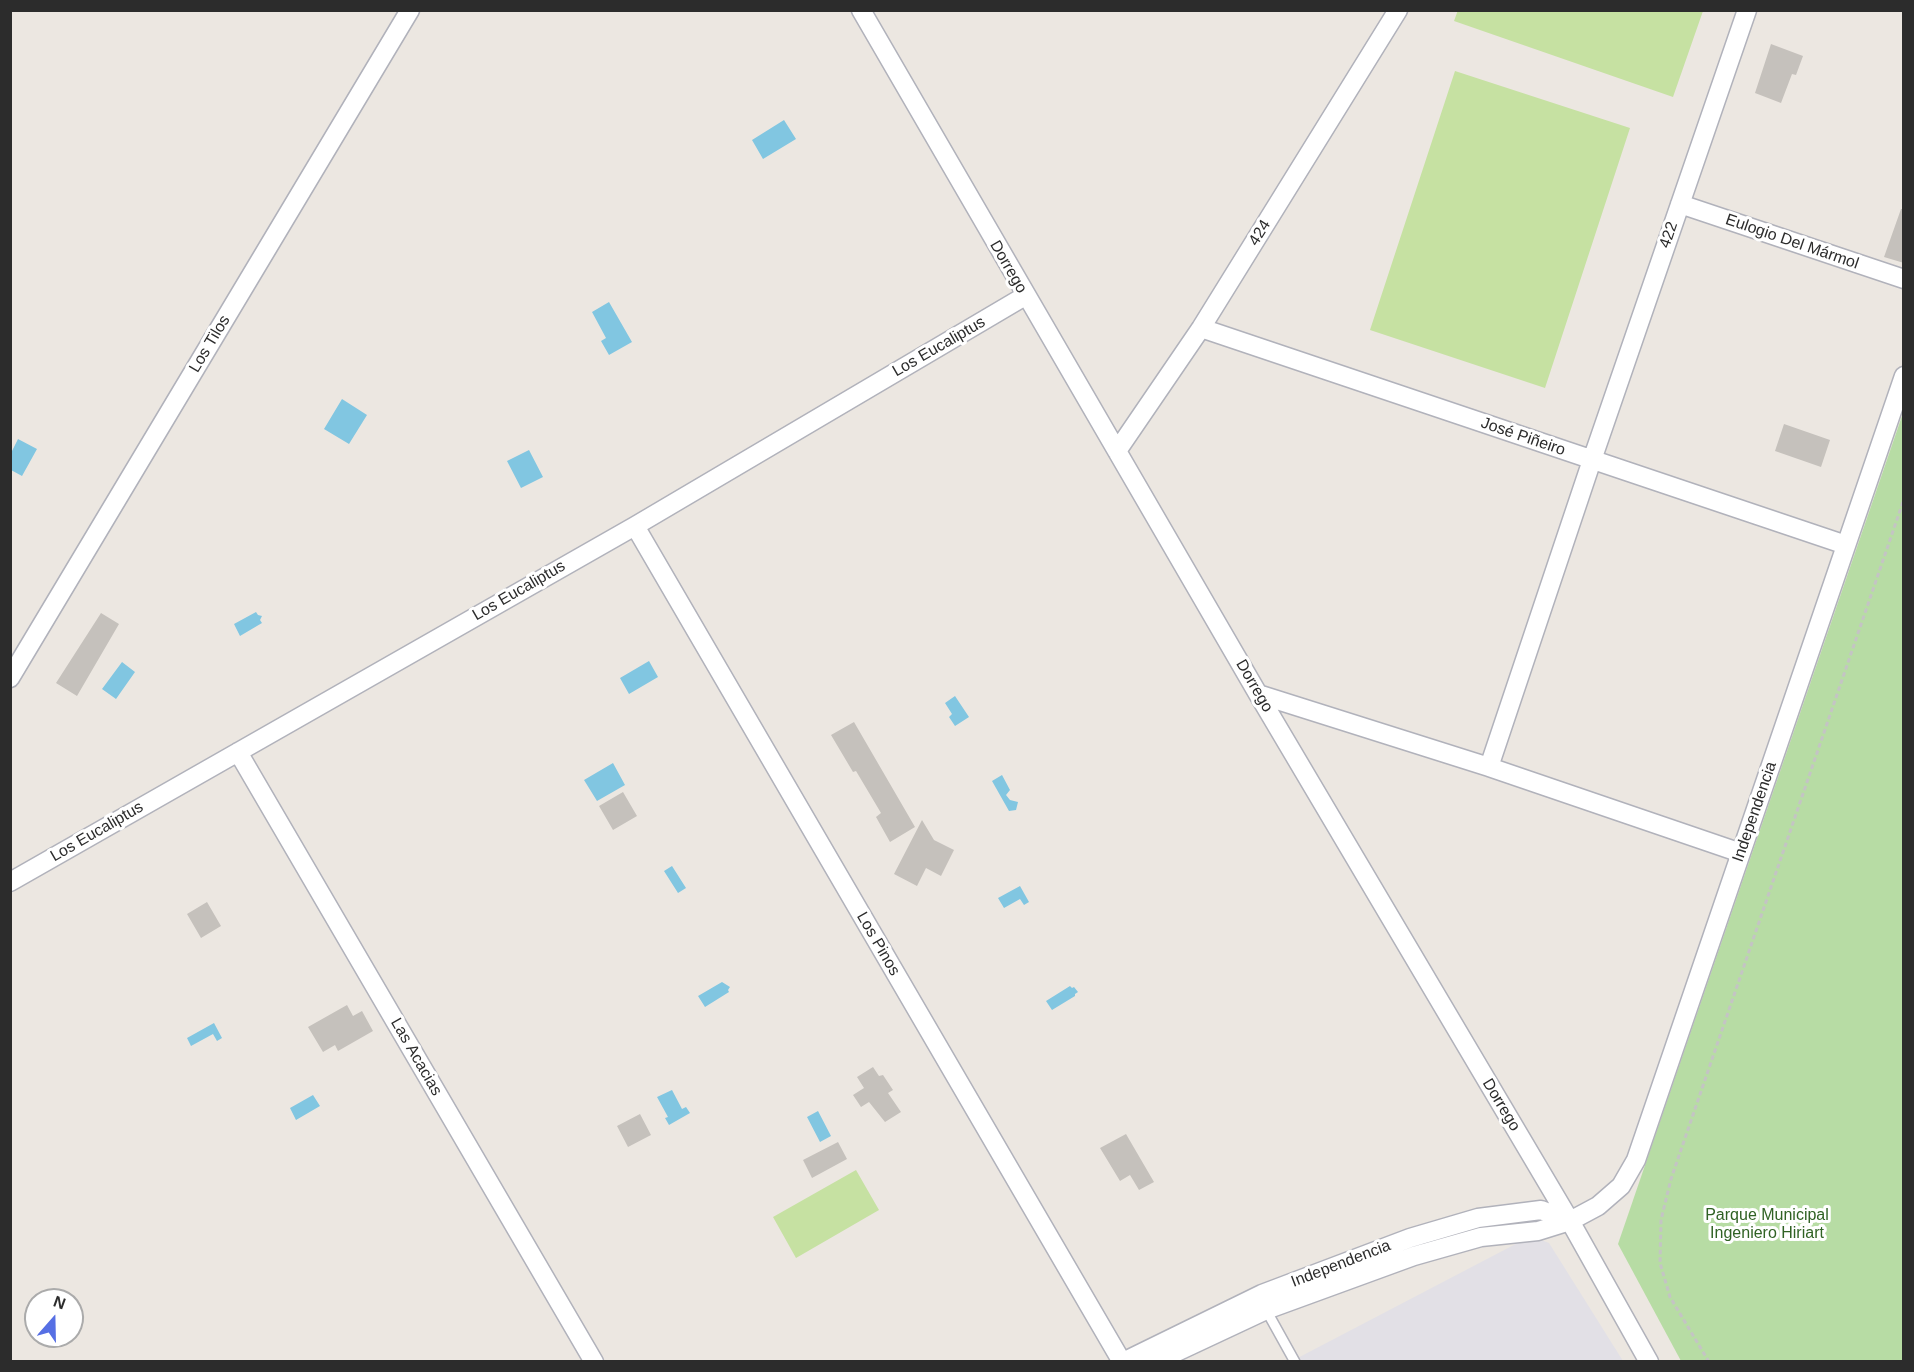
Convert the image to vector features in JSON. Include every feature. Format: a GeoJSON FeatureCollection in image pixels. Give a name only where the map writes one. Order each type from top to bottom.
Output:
{"type":"FeatureCollection","features":[{"type":"Feature","properties":{"kind":"street","name":"Los Tilos"},"geometry":{"type":"LineString","coordinates":[[10,678],[410,10]]}},
{"type":"Feature","properties":{"kind":"street","name":"Dorrego"},"geometry":{"type":"LineString","coordinates":[[861,10],[1258,694],[1570,1221],[1649,1362]]}},
{"type":"Feature","properties":{"kind":"street","name":"424"},"geometry":{"type":"LineString","coordinates":[[1116,451],[1201,328],[1398,10]]}},
{"type":"Feature","properties":{"kind":"street","name":"422"},"geometry":{"type":"LineString","coordinates":[[1489,767],[1747,10]]}},
{"type":"Feature","properties":{"kind":"street","name":"Eulogio Del Mármol"},"geometry":{"type":"LineString","coordinates":[[1680,204],[1904,279]]}},
{"type":"Feature","properties":{"kind":"street","name":"Los Eucaliptus"},"geometry":{"type":"LineString","coordinates":[[10,882],[635,526],[1026,296]]}},
{"type":"Feature","properties":{"kind":"street","name":"José Piñeiro"},"geometry":{"type":"LineString","coordinates":[[1201,328],[1846,545]]}},
{"type":"Feature","properties":{"kind":"street","name":"Independencia"},"geometry":{"type":"LineString","coordinates":[[1122,1362],[1410,1238],[1478,1218],[1541,1210],[1570,1221],[1598,1206],[1621,1185],[1636,1160],[1904,376]]}},
{"type":"Feature","properties":{"kind":"street","name":"Los Pinos"},"geometry":{"type":"LineString","coordinates":[[635,526],[1122,1362]]}},
{"type":"Feature","properties":{"kind":"street"},"geometry":{"type":"LineString","coordinates":[[1258,694],[1489,767],[1741,853]]}},
{"type":"Feature","properties":{"kind":"street","name":"Las Acacias"},"geometry":{"type":"LineString","coordinates":[[238,752],[594,1362]]}},
{"type":"Feature","properties":{"kind":"street","name":"Independencia"},"geometry":{"type":"LineString","coordinates":[[1155,1362],[1264,1302]]}},
{"type":"Feature","properties":{"kind":"lane"},"geometry":{"type":"LineString","coordinates":[[1264,1302],[1295,1362]]}},
{"type":"Feature","properties":{"kind":"path"},"geometry":{"type":"LineString","coordinates":[[1709,1362],[1670,1297],[1660,1263],[1661,1220],[1675,1168],[1904,499]]}},
{"type":"Feature","properties":{"kind":"shaded area"},"geometry":{"type":"Polygon","coordinates":[[[1531,1236],[1549,1243],[1623,1361],[1290,1362],[1531,1236]]]}},
{"type":"Feature","properties":{"kind":"green space"},"geometry":{"type":"Polygon","coordinates":[[[1458,10],[1703,11],[1673,97],[1454,21],[1458,10]]]}},
{"type":"Feature","properties":{"kind":"green space"},"geometry":{"type":"Polygon","coordinates":[[[1455,71],[1630,128],[1545,388],[1370,330],[1455,71]]]}},
{"type":"Feature","properties":{"kind":"green space","name":"Parque Municipal Ingeniero Hiriart"},"geometry":{"type":"Polygon","coordinates":[[[1903,413],[1903,1361],[1681,1361],[1618,1244],[1903,413]]]}},
{"type":"Feature","properties":{"kind":"green space"},"geometry":{"type":"Polygon","coordinates":[[[856,1170],[879,1210],[796,1258],[773,1217],[856,1170]]]}},
{"type":"Feature","properties":{"kind":"water"},"geometry":{"type":"Polygon","coordinates":[[[784,120],[796,139],[763,159],[752,140],[784,120]]]}},
{"type":"Feature","properties":{"kind":"water"},"geometry":{"type":"Polygon","coordinates":[[[609,302],[632,342],[609,355],[601,341],[606,338],[592,312],[609,302]]]}},
{"type":"Feature","properties":{"kind":"water"},"geometry":{"type":"Polygon","coordinates":[[[342,399],[367,415],[349,444],[324,429],[342,399]]]}},
{"type":"Feature","properties":{"kind":"water"},"geometry":{"type":"Polygon","coordinates":[[[18,439],[37,449],[22,476],[11,470],[11,453],[18,439]]]}},
{"type":"Feature","properties":{"kind":"water"},"geometry":{"type":"Polygon","coordinates":[[[529,450],[543,477],[521,488],[507,461],[529,450]]]}},
{"type":"Feature","properties":{"kind":"water"},"geometry":{"type":"Polygon","coordinates":[[[256,612],[262,616],[260,620],[262,623],[240,636],[234,624],[256,612]]]}},
{"type":"Feature","properties":{"kind":"water"},"geometry":{"type":"Polygon","coordinates":[[[649,661],[658,677],[629,694],[620,678],[649,661]]]}},
{"type":"Feature","properties":{"kind":"water"},"geometry":{"type":"Polygon","coordinates":[[[122,662],[135,672],[116,699],[102,689],[122,662]]]}},
{"type":"Feature","properties":{"kind":"water"},"geometry":{"type":"Polygon","coordinates":[[[955,696],[969,717],[955,726],[949,717],[952,714],[945,703],[955,696]]]}},
{"type":"Feature","properties":{"kind":"water"},"geometry":{"type":"Polygon","coordinates":[[[613,763],[625,785],[597,801],[584,780],[613,763]]]}},
{"type":"Feature","properties":{"kind":"water"},"geometry":{"type":"Polygon","coordinates":[[[1002,775],[1010,790],[1006,795],[1010,800],[1018,802],[1016,810],[1009,811],[992,781],[1002,775]]]}},
{"type":"Feature","properties":{"kind":"water"},"geometry":{"type":"Polygon","coordinates":[[[672,866],[686,888],[678,893],[664,871],[672,866]]]}},
{"type":"Feature","properties":{"kind":"water"},"geometry":{"type":"Polygon","coordinates":[[[1020,886],[1029,902],[1024,905],[1020,899],[1004,908],[998,898],[1020,886]]]}},
{"type":"Feature","properties":{"kind":"water"},"geometry":{"type":"Polygon","coordinates":[[[722,982],[730,987],[729,992],[705,1007],[698,996],[722,982]]]}},
{"type":"Feature","properties":{"kind":"water"},"geometry":{"type":"Polygon","coordinates":[[[1070,986],[1078,992],[1075,996],[1052,1010],[1046,1001],[1070,986]]]}},
{"type":"Feature","properties":{"kind":"water"},"geometry":{"type":"Polygon","coordinates":[[[214,1023],[222,1038],[217,1041],[213,1034],[191,1046],[187,1038],[214,1023]]]}},
{"type":"Feature","properties":{"kind":"water"},"geometry":{"type":"Polygon","coordinates":[[[672,1090],[682,1109],[686,1107],[690,1113],[669,1125],[665,1118],[668,1117],[657,1097],[672,1090]]]}},
{"type":"Feature","properties":{"kind":"water"},"geometry":{"type":"Polygon","coordinates":[[[313,1095],[320,1106],[296,1120],[290,1108],[313,1095]]]}},
{"type":"Feature","properties":{"kind":"water"},"geometry":{"type":"Polygon","coordinates":[[[818,1111],[831,1136],[820,1142],[807,1117],[818,1111]]]}},
{"type":"Feature","properties":{"kind":"building"},"geometry":{"type":"Polygon","coordinates":[[[1771,44],[1803,56],[1796,75],[1792,74],[1781,103],[1755,93],[1771,44]]]}},
{"type":"Feature","properties":{"kind":"building"},"geometry":{"type":"Polygon","coordinates":[[[1901,209],[1904,209],[1904,263],[1884,257],[1901,209]]]}},
{"type":"Feature","properties":{"kind":"building"},"geometry":{"type":"Polygon","coordinates":[[[1784,424],[1830,440],[1821,467],[1775,451],[1784,424]]]}},
{"type":"Feature","properties":{"kind":"building"},"geometry":{"type":"Polygon","coordinates":[[[101,613],[119,624],[77,696],[56,683],[101,613]]]}},
{"type":"Feature","properties":{"kind":"building"},"geometry":{"type":"Polygon","coordinates":[[[854,722],[915,827],[890,842],[876,817],[881,813],[831,735],[854,722]]]}},
{"type":"Feature","properties":{"kind":"building"},"geometry":{"type":"Polygon","coordinates":[[[623,792],[637,816],[613,830],[599,806],[623,792]]]}},
{"type":"Feature","properties":{"kind":"building"},"geometry":{"type":"Polygon","coordinates":[[[922,820],[934,840],[954,850],[941,876],[926,868],[917,886],[894,874],[922,820]]]}},
{"type":"Feature","properties":{"kind":"building"},"geometry":{"type":"Polygon","coordinates":[[[207,902],[221,926],[201,938],[187,914],[207,902]]]}},
{"type":"Feature","properties":{"kind":"building"},"geometry":{"type":"Polygon","coordinates":[[[347,1005],[353,1016],[362,1011],[373,1031],[338,1051],[335,1045],[323,1052],[308,1027],[347,1005]]]}},
{"type":"Feature","properties":{"kind":"building"},"geometry":{"type":"Polygon","coordinates":[[[873,1067],[879,1076],[883,1075],[893,1090],[888,1093],[901,1112],[885,1122],[869,1102],[861,1107],[853,1095],[864,1088],[857,1077],[873,1067]]]}},
{"type":"Feature","properties":{"kind":"building"},"geometry":{"type":"Polygon","coordinates":[[[640,1114],[651,1135],[628,1147],[617,1126],[640,1114]]]}},
{"type":"Feature","properties":{"kind":"building"},"geometry":{"type":"Polygon","coordinates":[[[1126,1134],[1154,1182],[1139,1190],[1130,1175],[1120,1181],[1100,1148],[1126,1134]]]}},
{"type":"Feature","properties":{"kind":"building"},"geometry":{"type":"Polygon","coordinates":[[[838,1142],[847,1159],[812,1178],[803,1160],[838,1142]]]}}]}
